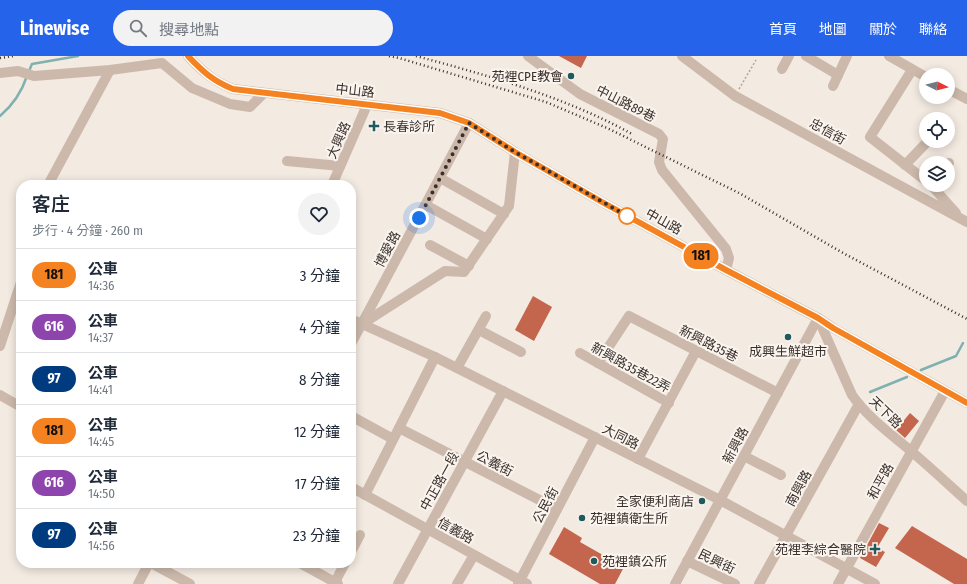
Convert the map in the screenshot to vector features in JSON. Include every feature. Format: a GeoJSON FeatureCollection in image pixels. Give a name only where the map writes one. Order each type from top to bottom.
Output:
{"type":"FeatureCollection","features":[{"type":"Feature","properties":{"kind":"street","name":"中山路"},"geometry":{"type":"LineString","coordinates":[[188,56],[201,70],[217,83],[233,89],[440,113],[469,123],[515,152],[602,202],[726,270],[818,318],[833,328],[967,403]]}},
{"type":"Feature","properties":{"kind":"street","name":"中山路89巷"},"geometry":{"type":"LineString","coordinates":[[528,56],[580,94],[659,134],[663,139],[659,162],[662,170],[726,249],[730,258],[726,270]]}},
{"type":"Feature","properties":{"kind":"street","name":"忠信街"},"geometry":{"type":"LineString","coordinates":[[682,56],[735,96],[963,220]]}},
{"type":"Feature","properties":{"kind":"street"},"geometry":{"type":"LineString","coordinates":[[782,69],[789,56]]}},
{"type":"Feature","properties":{"kind":"street"},"geometry":{"type":"LineString","coordinates":[[806,56],[838,75]]}},
{"type":"Feature","properties":{"kind":"street"},"geometry":{"type":"LineString","coordinates":[[833,86],[847,56]]}},
{"type":"Feature","properties":{"kind":"street"},"geometry":{"type":"LineString","coordinates":[[890,56],[919,74]]}},
{"type":"Feature","properties":{"kind":"street"},"geometry":{"type":"LineString","coordinates":[[0,73],[18,72],[34,76],[110,70],[162,63],[192,88],[230,104],[250,107],[264,93]]}},
{"type":"Feature","properties":{"kind":"street"},"geometry":{"type":"LineString","coordinates":[[51,180],[110,70]]}},
{"type":"Feature","properties":{"kind":"street"},"geometry":{"type":"LineString","coordinates":[[912,70],[870,137],[919,176]]}},
{"type":"Feature","properties":{"kind":"street"},"geometry":{"type":"LineString","coordinates":[[955,93],[967,99]]}},
{"type":"Feature","properties":{"kind":"street","name":"大興路"},"geometry":{"type":"LineString","coordinates":[[334,180],[367,105]]}},
{"type":"Feature","properties":{"kind":"street","name":"博愛路"},"geometry":{"type":"LineString","coordinates":[[356,335],[469,123]]}},
{"type":"Feature","properties":{"kind":"street"},"geometry":{"type":"LineString","coordinates":[[905,165],[921,148]]}},
{"type":"Feature","properties":{"kind":"street"},"geometry":{"type":"LineString","coordinates":[[362,324],[445,271],[464,272],[510,206],[515,152]]}},
{"type":"Feature","properties":{"kind":"street"},"geometry":{"type":"LineString","coordinates":[[287,161],[340,166]]}},
{"type":"Feature","properties":{"kind":"street"},"geometry":{"type":"LineString","coordinates":[[440,178],[504,214]]}},
{"type":"Feature","properties":{"kind":"street"},"geometry":{"type":"LineString","coordinates":[[937,192],[963,220]]}},
{"type":"Feature","properties":{"kind":"street"},"geometry":{"type":"LineString","coordinates":[[426,205],[487,239]]}},
{"type":"Feature","properties":{"kind":"street"},"geometry":{"type":"LineString","coordinates":[[430,245],[468,266]]}},
{"type":"Feature","properties":{"kind":"street"},"geometry":{"type":"LineString","coordinates":[[0,346],[16,297]]}},
{"type":"Feature","properties":{"kind":"street"},"geometry":{"type":"LineString","coordinates":[[457,368],[486,316]]}},
{"type":"Feature","properties":{"kind":"street","name":"新興路35巷"},"geometry":{"type":"LineString","coordinates":[[598,363],[629,316],[778,393]]}},
{"type":"Feature","properties":{"kind":"street","name":"新興路"},"geometry":{"type":"LineString","coordinates":[[675,584],[818,318]]}},
{"type":"Feature","properties":{"kind":"street","name":"天下路"},"geometry":{"type":"LineString","coordinates":[[818,318],[852,395],[858,404],[892,436],[967,501]]}},
{"type":"Feature","properties":{"kind":"street","name":"大同路"},"geometry":{"type":"LineString","coordinates":[[356,321],[436,357],[720,500],[875,584]]}},
{"type":"Feature","properties":{"kind":"street"},"geometry":{"type":"LineString","coordinates":[[479,330],[521,352]]}},
{"type":"Feature","properties":{"kind":"street","name":"新興路35巷22弄"},"geometry":{"type":"LineString","coordinates":[[638,459],[670,403],[696,351]]}},
{"type":"Feature","properties":{"kind":"street","name":"新興路35巷22弄"},"geometry":{"type":"LineString","coordinates":[[580,353],[670,403]]}},
{"type":"Feature","properties":{"kind":"street"},"geometry":{"type":"LineString","coordinates":[[365,495],[436,357]]}},
{"type":"Feature","properties":{"kind":"street","name":"中正路一段"},"geometry":{"type":"LineString","coordinates":[[398,584],[502,391]]}},
{"type":"Feature","properties":{"kind":"street","name":"和平路"},"geometry":{"type":"LineString","coordinates":[[838,584],[945,391]]}},
{"type":"Feature","properties":{"kind":"street"},"geometry":{"type":"LineString","coordinates":[[0,395],[16,404]]}},
{"type":"Feature","properties":{"kind":"street","name":"南興路"},"geometry":{"type":"LineString","coordinates":[[759,584],[858,404]]}},
{"type":"Feature","properties":{"kind":"street"},"geometry":{"type":"LineString","coordinates":[[356,419],[393,439]]}},
{"type":"Feature","properties":{"kind":"street","name":"公義街"},"geometry":{"type":"LineString","coordinates":[[399,428],[557,509]]}},
{"type":"Feature","properties":{"kind":"street","name":"公民街"},"geometry":{"type":"LineString","coordinates":[[522,583],[557,509],[595,438]]}},
{"type":"Feature","properties":{"kind":"street"},"geometry":{"type":"LineString","coordinates":[[744,456],[781,475]]}},
{"type":"Feature","properties":{"kind":"street","name":"信義路"},"geometry":{"type":"LineString","coordinates":[[356,490],[522,583]]}},
{"type":"Feature","properties":{"kind":"street"},"geometry":{"type":"LineString","coordinates":[[356,543],[360,536]]}},
{"type":"Feature","properties":{"kind":"street"},"geometry":{"type":"LineString","coordinates":[[457,584],[474,555]]}},
{"type":"Feature","properties":{"kind":"street","name":"民興街"},"geometry":{"type":"LineString","coordinates":[[687,561],[735,584]]}},
{"type":"Feature","properties":{"kind":"street"},"geometry":{"type":"LineString","coordinates":[[138,584],[147,568]]}},
{"type":"Feature","properties":{"kind":"street"},"geometry":{"type":"LineString","coordinates":[[160,568],[190,584]]}},
{"type":"Feature","properties":{"kind":"street"},"geometry":{"type":"LineString","coordinates":[[309,568],[336,583],[343,568]]}},
{"type":"Feature","properties":{"kind":"path"},"geometry":{"type":"LineString","coordinates":[[735,96],[756,60]]}},
{"type":"Feature","properties":{"kind":"building"},"geometry":{"type":"Polygon","coordinates":[[[559,56],[587,56],[581,68],[559,56]]]}},
{"type":"Feature","properties":{"kind":"building"},"geometry":{"type":"Polygon","coordinates":[[[533,296],[552,307],[534,341],[515,330],[533,296]]]}},
{"type":"Feature","properties":{"kind":"building"},"geometry":{"type":"Polygon","coordinates":[[[910,413],[919,421],[905,438],[896,430],[910,413]]]}},
{"type":"Feature","properties":{"kind":"building"},"geometry":{"type":"Polygon","coordinates":[[[879,523],[889,528],[877,548],[885,552],[876,567],[860,558],[879,523]]]}},
{"type":"Feature","properties":{"kind":"building"},"geometry":{"type":"Polygon","coordinates":[[[912,526],[967,559],[967,584],[954,584],[895,548],[912,526]]]}},
{"type":"Feature","properties":{"kind":"building","name":"苑裡鎮公所"},"geometry":{"type":"Polygon","coordinates":[[[564,527],[582,538],[580,542],[624,567],[615,584],[600,584],[549,554],[564,527]]]}},
{"type":"Feature","properties":{"kind":"waterway"},"geometry":{"type":"LineString","coordinates":[[29,71],[32,64],[78,56]]}},
{"type":"Feature","properties":{"kind":"waterway"},"geometry":{"type":"LineString","coordinates":[[0,116],[16,98],[27,76]]}},
{"type":"Feature","properties":{"kind":"waterway"},"geometry":{"type":"LineString","coordinates":[[921,370],[956,356],[963,343]]}},
{"type":"Feature","properties":{"kind":"waterway"},"geometry":{"type":"LineString","coordinates":[[870,392],[907,377]]}},
{"type":"Feature","properties":{"kind":"railway"},"geometry":{"type":"LineString","coordinates":[[0,58],[13,56]]}},
{"type":"Feature","properties":{"kind":"railway"},"geometry":{"type":"LineString","coordinates":[[389,56],[546,102],[607,128],[739,193],[843,253],[967,319]]}},
{"type":"Feature","properties":{"kind":"railway"},"geometry":{"type":"LineString","coordinates":[[416,56],[472,71],[554,98],[607,121],[632,134]]}},
{"type":"Feature","properties":{"kind":"bus line","name":"181"},"geometry":{"type":"LineString","coordinates":[[188,56],[201,70],[217,83],[233,89],[440,113],[469,123],[515,152],[602,202],[726,270],[818,318],[833,328],[967,403]]}},
{"type":"Feature","properties":{"kind":"place","name":"苑裡CPE教會"},"geometry":{"type":"Point","coordinates":[571,76]}},
{"type":"Feature","properties":{"kind":"place","name":"長春診所"},"geometry":{"type":"Point","coordinates":[374,126]}},
{"type":"Feature","properties":{"kind":"place","name":"成興生鮮超市"},"geometry":{"type":"Point","coordinates":[788,337]}},
{"type":"Feature","properties":{"kind":"place","name":"全家便利商店"},"geometry":{"type":"Point","coordinates":[702,501]}},
{"type":"Feature","properties":{"kind":"place","name":"苑裡鎮衛生所"},"geometry":{"type":"Point","coordinates":[582,518]}},
{"type":"Feature","properties":{"kind":"place","name":"苑裡李綜合醫院"},"geometry":{"type":"Point","coordinates":[875,549]}},
{"type":"Feature","properties":{"kind":"place","name":"苑裡鎮公所"},"geometry":{"type":"Point","coordinates":[594,561]}},
{"type":"Feature","properties":{"kind":"route"},"geometry":{"type":"LineString","coordinates":[[419,218],[469,123],[515,152],[629,217],[627,216]]}}]}
